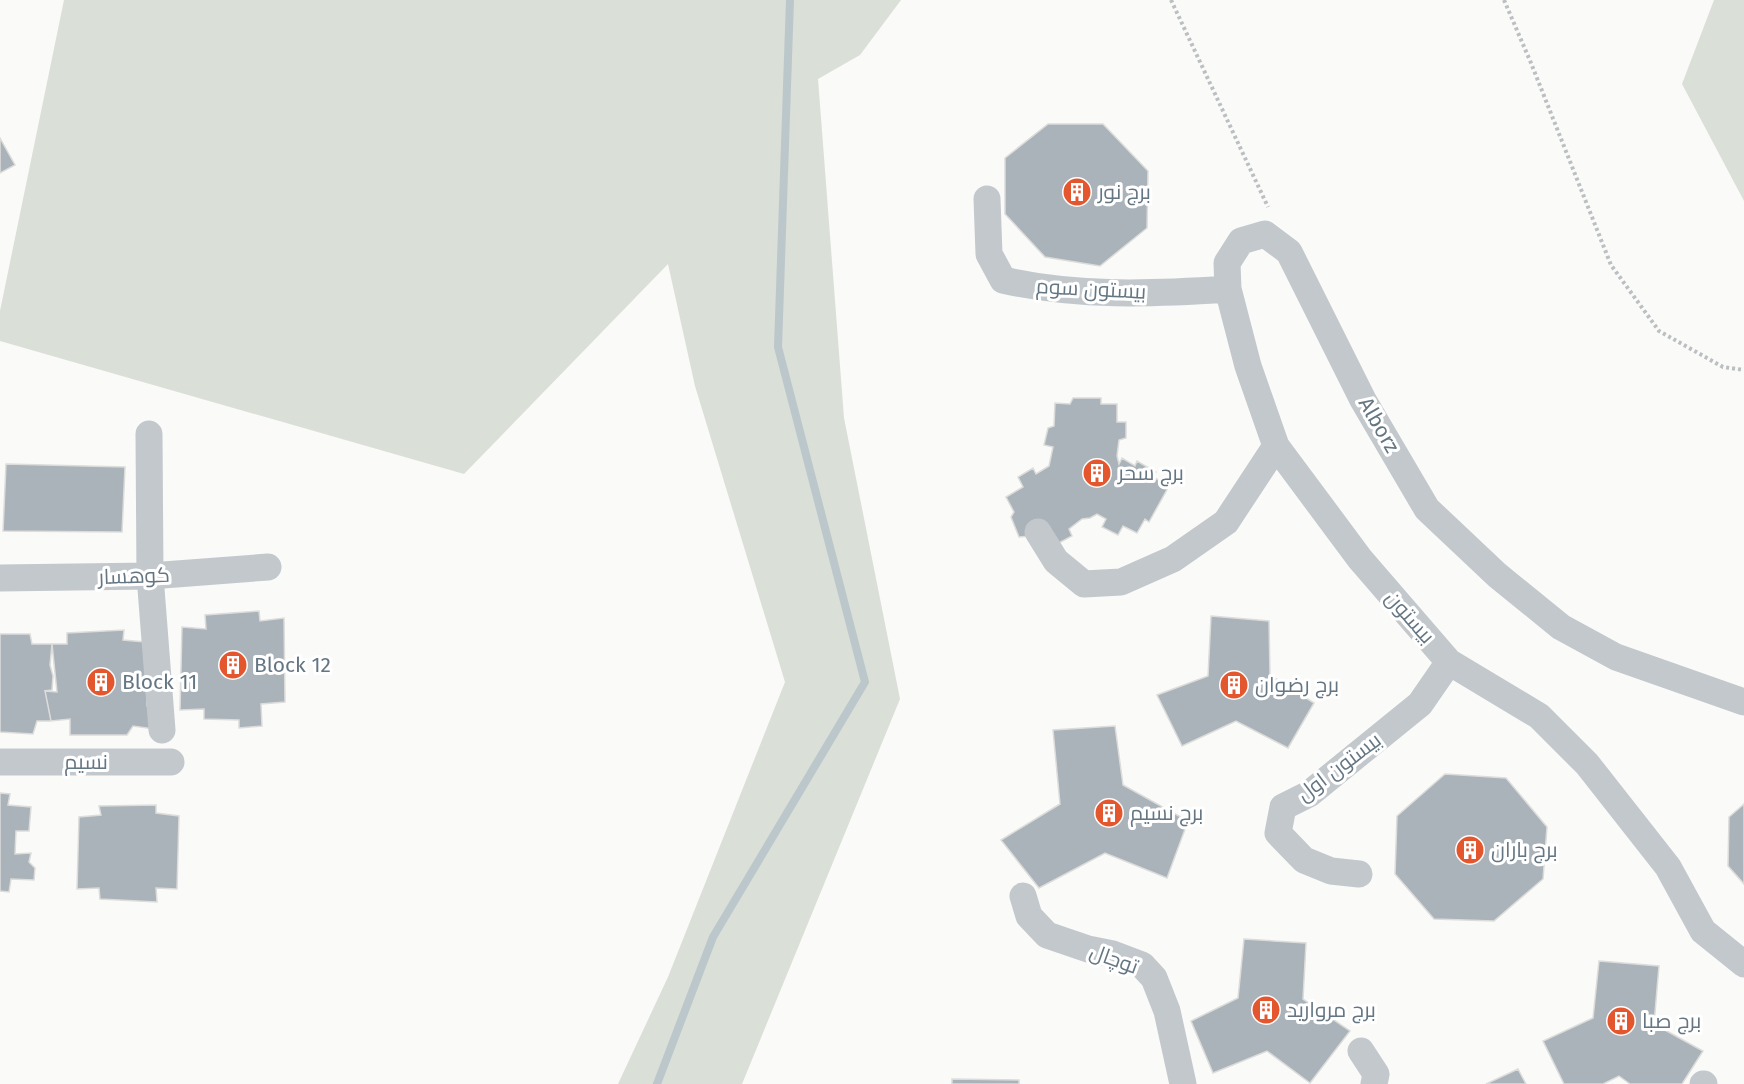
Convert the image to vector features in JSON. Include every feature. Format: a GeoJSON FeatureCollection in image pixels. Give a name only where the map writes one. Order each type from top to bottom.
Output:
{"type":"FeatureCollection","features":[{"type":"Feature","properties":{"kind":"street","name":"بیستون سوم"},"geometry":{"type":"LineString","coordinates":[[987,199],[988,254],[1003,280],[1070,291],[1175,293],[1228,289]]}},
{"type":"Feature","properties":{"kind":"street","name":"بیستون"},"geometry":{"type":"LineString","coordinates":[[1289,252],[1265,234],[1241,241],[1227,264],[1228,289],[1248,366],[1276,446],[1360,559],[1449,662],[1539,716],[1587,764],[1668,867],[1702,931],[1744,964]]}},
{"type":"Feature","properties":{"kind":"street","name":"Alborz"},"geometry":{"type":"LineString","coordinates":[[1289,252],[1363,400],[1426,509],[1497,575],[1561,627],[1616,657],[1744,702]]}},
{"type":"Feature","properties":{"kind":"street"},"geometry":{"type":"LineString","coordinates":[[149,434],[150,576],[162,730]]}},
{"type":"Feature","properties":{"kind":"street"},"geometry":{"type":"LineString","coordinates":[[1038,532],[1056,561],[1084,584],[1121,582],[1173,559],[1226,522],[1276,446]]}},
{"type":"Feature","properties":{"kind":"street","name":"کوهسار"},"geometry":{"type":"LineString","coordinates":[[0,578],[150,576],[268,567]]}},
{"type":"Feature","properties":{"kind":"street","name":"بیستون اول"},"geometry":{"type":"LineString","coordinates":[[1359,874],[1331,871],[1304,860],[1278,833],[1283,807],[1310,794],[1420,704],[1449,662]]}},
{"type":"Feature","properties":{"kind":"street","name":"نسیم"},"geometry":{"type":"LineString","coordinates":[[0,762],[171,762]]}},
{"type":"Feature","properties":{"kind":"street","name":"توچال"},"geometry":{"type":"LineString","coordinates":[[1023,896],[1029,916],[1047,935],[1142,965],[1154,978],[1167,1011],[1183,1084]]}},
{"type":"Feature","properties":{"kind":"street"},"geometry":{"type":"LineString","coordinates":[[1361,1051],[1376,1074],[1374,1084]]}},
{"type":"Feature","properties":{"kind":"path"},"geometry":{"type":"LineString","coordinates":[[1171,0],[1268,208]]}},
{"type":"Feature","properties":{"kind":"path"},"geometry":{"type":"LineString","coordinates":[[1504,0],[1611,265],[1659,331],[1723,367],[1744,370]]}},
{"type":"Feature","properties":{"kind":"shaded area"},"geometry":{"type":"Polygon","coordinates":[[[64,0],[901,0],[860,55],[818,79],[844,418],[900,699],[742,1084],[618,1084],[668,977],[785,682],[695,386],[668,264],[464,474],[0,341],[0,311],[64,0]]]}},
{"type":"Feature","properties":{"kind":"shaded area"},"geometry":{"type":"Polygon","coordinates":[[[1714,0],[1744,0],[1744,201],[1682,84],[1714,0]]]}},
{"type":"Feature","properties":{"kind":"building","name":"برج نور"},"geometry":{"type":"Polygon","coordinates":[[[1048,124],[1103,124],[1148,171],[1147,228],[1100,266],[1045,257],[1005,214],[1005,158],[1048,124]]]}},
{"type":"Feature","properties":{"kind":"building"},"geometry":{"type":"Polygon","coordinates":[[[0,138],[15,165],[0,173],[0,138]]]}},
{"type":"Feature","properties":{"kind":"building","name":"برج سحر"},"geometry":{"type":"Polygon","coordinates":[[[1073,398],[1101,398],[1101,404],[1117,404],[1117,422],[1126,422],[1126,438],[1119,440],[1117,456],[1119,464],[1122,458],[1135,466],[1137,461],[1156,472],[1153,477],[1169,486],[1149,522],[1145,519],[1137,533],[1123,526],[1118,535],[1102,527],[1106,519],[1097,514],[1082,519],[1069,529],[1072,536],[1057,544],[1030,536],[1019,537],[1011,517],[1014,512],[1006,497],[1023,487],[1018,477],[1033,468],[1036,474],[1049,466],[1053,447],[1044,445],[1048,428],[1054,426],[1055,403],[1070,404],[1073,398]]]}},
{"type":"Feature","properties":{"kind":"building"},"geometry":{"type":"Polygon","coordinates":[[[6,464],[125,467],[122,532],[3,531],[6,464]]]}},
{"type":"Feature","properties":{"kind":"building","name":"Block 12"},"geometry":{"type":"Polygon","coordinates":[[[259,611],[260,621],[284,618],[285,702],[261,704],[262,726],[239,728],[239,720],[204,719],[204,709],[180,710],[182,627],[206,629],[205,615],[259,611]]]}},
{"type":"Feature","properties":{"kind":"building","name":"برج رضوان"},"geometry":{"type":"Polygon","coordinates":[[[1211,616],[1269,621],[1270,675],[1314,703],[1288,748],[1236,721],[1182,746],[1157,695],[1208,676],[1211,616]]]}},
{"type":"Feature","properties":{"kind":"building","name":"Block 11"},"geometry":{"type":"Polygon","coordinates":[[[124,630],[123,640],[145,642],[147,706],[154,709],[154,729],[133,726],[127,735],[70,735],[70,719],[51,721],[45,691],[57,692],[52,644],[67,644],[67,633],[124,630]]]}},
{"type":"Feature","properties":{"kind":"building"},"geometry":{"type":"Polygon","coordinates":[[[0,634],[30,634],[32,644],[52,644],[50,665],[53,676],[52,690],[45,691],[51,721],[37,721],[33,734],[0,732],[0,634]]]}},
{"type":"Feature","properties":{"kind":"building","name":"برج نسیم"},"geometry":{"type":"Polygon","coordinates":[[[1115,726],[1123,785],[1188,821],[1167,878],[1105,853],[1039,888],[1001,840],[1060,804],[1053,730],[1115,726]]]}},
{"type":"Feature","properties":{"kind":"building","name":"برج باران"},"geometry":{"type":"Polygon","coordinates":[[[1445,774],[1506,778],[1547,827],[1543,879],[1494,921],[1434,919],[1395,874],[1397,816],[1445,774]]]}},
{"type":"Feature","properties":{"kind":"building"},"geometry":{"type":"Polygon","coordinates":[[[0,793],[10,794],[8,805],[31,807],[29,831],[16,831],[15,854],[31,853],[29,862],[35,868],[34,880],[11,879],[9,892],[0,891],[0,793]]]}},
{"type":"Feature","properties":{"kind":"building"},"geometry":{"type":"Polygon","coordinates":[[[1744,804],[1744,884],[1728,866],[1729,817],[1744,804]]]}},
{"type":"Feature","properties":{"kind":"building"},"geometry":{"type":"Polygon","coordinates":[[[156,805],[156,813],[179,816],[177,889],[156,888],[157,902],[100,899],[99,888],[77,889],[79,817],[101,815],[99,806],[156,805]]]}},
{"type":"Feature","properties":{"kind":"building","name":"برج مروارید"},"geometry":{"type":"Polygon","coordinates":[[[1244,939],[1306,943],[1303,999],[1350,1031],[1310,1083],[1267,1051],[1213,1073],[1191,1021],[1238,998],[1244,939]]]}},
{"type":"Feature","properties":{"kind":"building","name":"برج صبا"},"geometry":{"type":"Polygon","coordinates":[[[1599,961],[1659,966],[1654,1024],[1703,1051],[1682,1084],[1630,1084],[1619,1076],[1603,1084],[1564,1084],[1543,1041],[1593,1018],[1599,961]]]}},
{"type":"Feature","properties":{"kind":"building"},"geometry":{"type":"Polygon","coordinates":[[[1518,1069],[1526,1084],[1486,1084],[1518,1069]]]}},
{"type":"Feature","properties":{"kind":"building"},"geometry":{"type":"Polygon","coordinates":[[[952,1079],[1019,1080],[1019,1084],[952,1084],[952,1079]]]}},
{"type":"Feature","properties":{"kind":"waterway"},"geometry":{"type":"LineString","coordinates":[[657,1084],[713,937],[865,682],[778,347],[790,0]]}},
{"type":"Feature","properties":{"kind":"place","name":"برج نور"},"geometry":{"type":"Point","coordinates":[1077,192]}},
{"type":"Feature","properties":{"kind":"place","name":"برج سحر"},"geometry":{"type":"Point","coordinates":[1097,473]}},
{"type":"Feature","properties":{"kind":"place","name":"Block 12"},"geometry":{"type":"Point","coordinates":[233,665]}},
{"type":"Feature","properties":{"kind":"place","name":"Block 11"},"geometry":{"type":"Point","coordinates":[101,682]}},
{"type":"Feature","properties":{"kind":"place","name":"برج رضوان"},"geometry":{"type":"Point","coordinates":[1234,685]}},
{"type":"Feature","properties":{"kind":"place","name":"برج نسیم"},"geometry":{"type":"Point","coordinates":[1109,813]}},
{"type":"Feature","properties":{"kind":"place","name":"برج باران"},"geometry":{"type":"Point","coordinates":[1470,850]}},
{"type":"Feature","properties":{"kind":"place","name":"برج مروارید"},"geometry":{"type":"Point","coordinates":[1266,1010]}},
{"type":"Feature","properties":{"kind":"place","name":"برج صبا"},"geometry":{"type":"Point","coordinates":[1621,1021]}}]}
